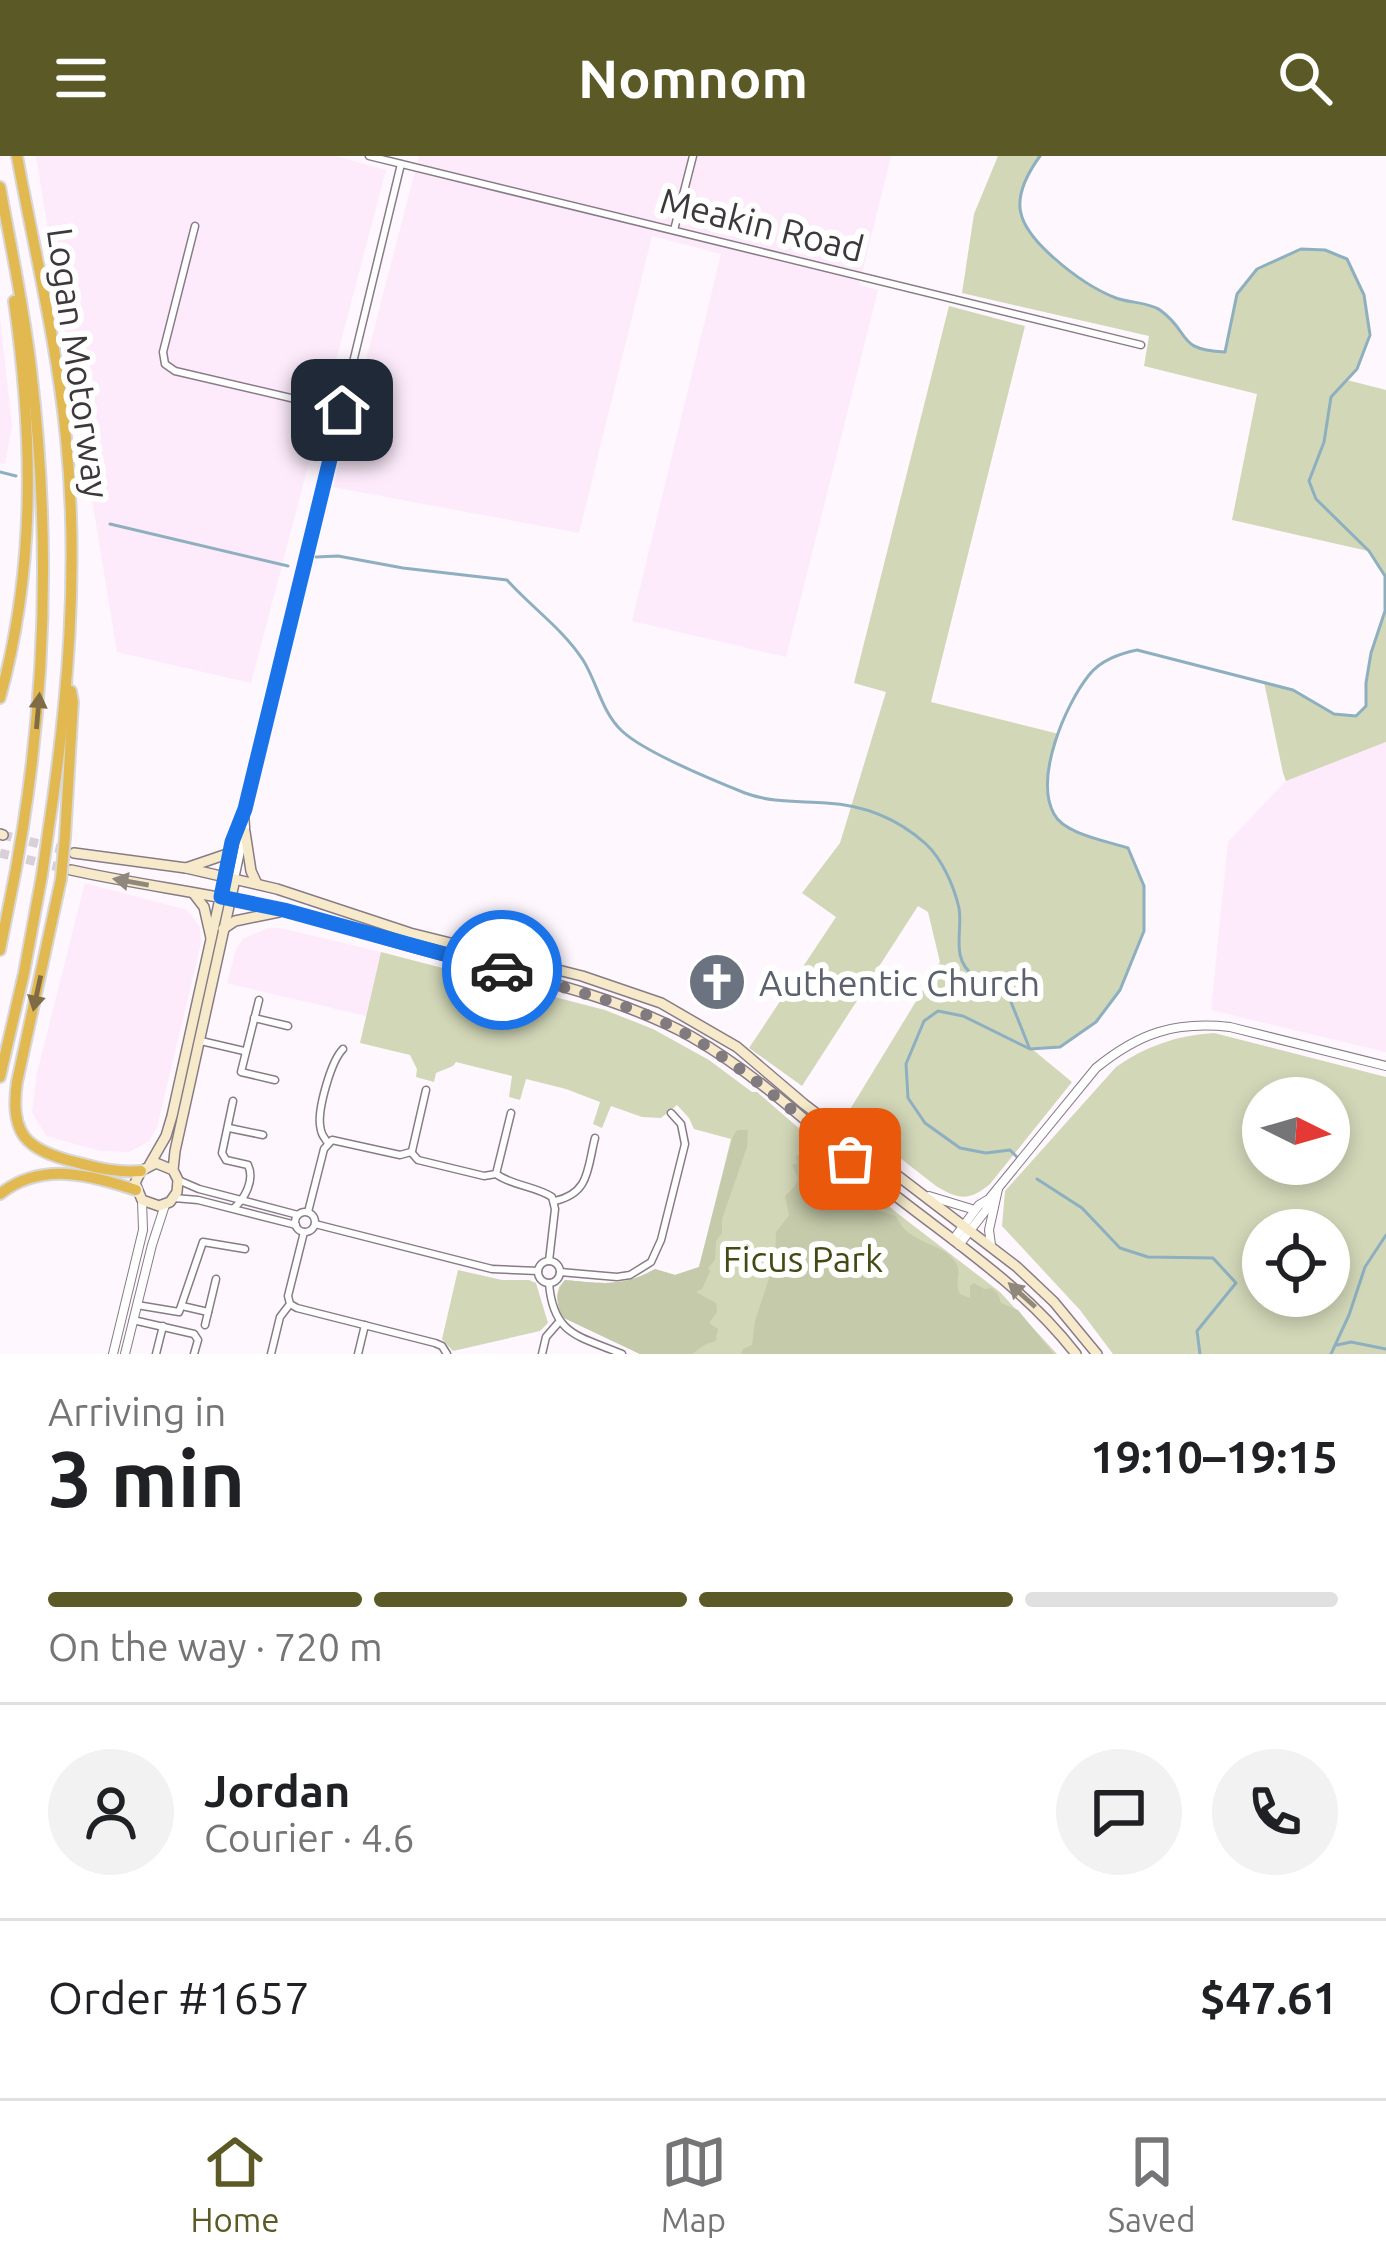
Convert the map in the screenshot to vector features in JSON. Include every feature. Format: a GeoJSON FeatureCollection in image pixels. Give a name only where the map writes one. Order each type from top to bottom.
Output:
{"type":"FeatureCollection","features":[{"type":"Feature","properties":{"kind":"highway","name":"Logan Motorway"},"geometry":{"type":"LineString","coordinates":[[0,1077],[42,875],[68,670],[73,564],[66,432],[16,156]]}},
{"type":"Feature","properties":{"kind":"highway","name":"Logan Motorway"},"geometry":{"type":"LineString","coordinates":[[0,187],[37,419],[44,558],[39,692],[23,827],[0,950]]}},
{"type":"Feature","properties":{"kind":"highway"},"geometry":{"type":"LineString","coordinates":[[0,698],[23,583],[29,512],[15,268]]}},
{"type":"Feature","properties":{"kind":"highway"},"geometry":{"type":"LineString","coordinates":[[68,670],[73,702],[61,880],[17,1082],[17,1120],[28,1140],[43,1153],[112,1172],[145,1167]]}},
{"type":"Feature","properties":{"kind":"highway"},"geometry":{"type":"LineString","coordinates":[[0,1194],[20,1180],[55,1172],[139,1195]]}},
{"type":"Feature","properties":{"kind":"main road"},"geometry":{"type":"LineString","coordinates":[[245,832],[250,871],[258,884]]}},
{"type":"Feature","properties":{"kind":"main road"},"geometry":{"type":"LineString","coordinates":[[74,853],[186,868],[258,884],[410,933],[582,976],[661,1003],[737,1047],[992,1247],[1037,1285],[1097,1354]]}},
{"type":"Feature","properties":{"kind":"main road"},"geometry":{"type":"LineString","coordinates":[[186,868],[230,853]]}},
{"type":"Feature","properties":{"kind":"main road"},"geometry":{"type":"LineString","coordinates":[[71,870],[284,910],[551,985],[669,1026],[758,1083],[1022,1294],[1076,1354]]}},
{"type":"Feature","properties":{"kind":"main road"},"geometry":{"type":"LineString","coordinates":[[226,898],[212,938],[172,1116],[163,1143],[137,1176],[139,1195],[153,1206],[169,1201],[176,1175],[175,1151],[201,1041],[230,878]]}},
{"type":"Feature","properties":{"kind":"main road"},"geometry":{"type":"LineString","coordinates":[[190,891],[204,907],[212,938]]}},
{"type":"Feature","properties":{"kind":"main road"},"geometry":{"type":"LineString","coordinates":[[223,929],[235,921],[284,910]]}},
{"type":"Feature","properties":{"kind":"main road"},"geometry":{"type":"LineString","coordinates":[[145,1167],[162,1163],[176,1175]]}},
{"type":"Feature","properties":{"kind":"street","name":"Meakin Road"},"geometry":{"type":"LineString","coordinates":[[369,156],[1141,345]]}},
{"type":"Feature","properties":{"kind":"street"},"geometry":{"type":"LineString","coordinates":[[674,230],[693,156]]}},
{"type":"Feature","properties":{"kind":"street"},"geometry":{"type":"LineString","coordinates":[[230,878],[230,853],[245,809],[406,162]]}},
{"type":"Feature","properties":{"kind":"street"},"geometry":{"type":"LineString","coordinates":[[195,226],[163,352],[165,364],[342,410]]}},
{"type":"Feature","properties":{"kind":"street"},"geometry":{"type":"LineString","coordinates":[[230,878],[245,832],[245,809]]}},
{"type":"Feature","properties":{"kind":"street"},"geometry":{"type":"LineString","coordinates":[[259,1000],[241,1072],[275,1080]]}},
{"type":"Feature","properties":{"kind":"street"},"geometry":{"type":"LineString","coordinates":[[254,1018],[288,1026]]}},
{"type":"Feature","properties":{"kind":"street"},"geometry":{"type":"LineString","coordinates":[[967,1229],[975,1210],[1007,1178],[1081,1085],[1114,1054],[1157,1031],[1192,1025],[1230,1028],[1386,1066]]}},
{"type":"Feature","properties":{"kind":"street"},"geometry":{"type":"LineString","coordinates":[[201,1041],[246,1052]]}},
{"type":"Feature","properties":{"kind":"street"},"geometry":{"type":"LineString","coordinates":[[328,1143],[319,1121],[334,1058],[343,1049]]}},
{"type":"Feature","properties":{"kind":"street"},"geometry":{"type":"LineString","coordinates":[[411,1152],[426,1090]]}},
{"type":"Feature","properties":{"kind":"street"},"geometry":{"type":"LineString","coordinates":[[233,1102],[223,1157],[251,1168],[242,1201],[233,1208]]}},
{"type":"Feature","properties":{"kind":"street"},"geometry":{"type":"LineString","coordinates":[[560,1272],[617,1277],[651,1262],[685,1144],[681,1124],[671,1113]]}},
{"type":"Feature","properties":{"kind":"street"},"geometry":{"type":"LineString","coordinates":[[496,1174],[512,1114]]}},
{"type":"Feature","properties":{"kind":"street"},"geometry":{"type":"LineString","coordinates":[[229,1128],[263,1135]]}},
{"type":"Feature","properties":{"kind":"street"},"geometry":{"type":"LineString","coordinates":[[555,1201],[570,1198],[583,1185],[595,1138]]}},
{"type":"Feature","properties":{"kind":"street"},"geometry":{"type":"LineString","coordinates":[[308,1212],[328,1143],[339,1140],[400,1155],[411,1152]]}},
{"type":"Feature","properties":{"kind":"street"},"geometry":{"type":"LineString","coordinates":[[411,1152],[418,1160],[484,1176],[496,1174],[546,1192],[555,1201]]}},
{"type":"Feature","properties":{"kind":"street"},"geometry":{"type":"LineString","coordinates":[[176,1175],[199,1189],[298,1215],[308,1212]]}},
{"type":"Feature","properties":{"kind":"street"},"geometry":{"type":"LineString","coordinates":[[992,1247],[989,1230],[998,1188]]}},
{"type":"Feature","properties":{"kind":"street"},"geometry":{"type":"LineString","coordinates":[[916,1190],[975,1210]]}},
{"type":"Feature","properties":{"kind":"street"},"geometry":{"type":"LineString","coordinates":[[113,1354],[143,1231],[139,1195]]}},
{"type":"Feature","properties":{"kind":"street"},"geometry":{"type":"LineString","coordinates":[[956,1242],[986,1210],[989,1199]]}},
{"type":"Feature","properties":{"kind":"street"},"geometry":{"type":"LineString","coordinates":[[125,1354],[169,1201],[233,1208],[296,1225],[304,1232]]}},
{"type":"Feature","properties":{"kind":"street"},"geometry":{"type":"LineString","coordinates":[[549,1261],[555,1201]]}},
{"type":"Feature","properties":{"kind":"street"},"geometry":{"type":"LineString","coordinates":[[304,1232],[315,1224],[308,1212]]}},
{"type":"Feature","properties":{"kind":"street"},"geometry":{"type":"LineString","coordinates":[[296,1225],[298,1215]]}},
{"type":"Feature","properties":{"kind":"street"},"geometry":{"type":"LineString","coordinates":[[315,1224],[492,1269],[538,1271]]}},
{"type":"Feature","properties":{"kind":"street"},"geometry":{"type":"LineString","coordinates":[[290,1304],[304,1232]]}},
{"type":"Feature","properties":{"kind":"street"},"geometry":{"type":"LineString","coordinates":[[137,1305],[174,1313],[182,1306],[203,1242],[245,1249]]}},
{"type":"Feature","properties":{"kind":"street"},"geometry":{"type":"LineString","coordinates":[[549,1261],[560,1272],[549,1283],[542,1281],[538,1271],[549,1261]]}},
{"type":"Feature","properties":{"kind":"street"},"geometry":{"type":"LineString","coordinates":[[205,1325],[216,1279]]}},
{"type":"Feature","properties":{"kind":"street"},"geometry":{"type":"LineString","coordinates":[[549,1283],[559,1322],[622,1354]]}},
{"type":"Feature","properties":{"kind":"street"},"geometry":{"type":"LineString","coordinates":[[290,1304],[434,1343],[446,1354]]}},
{"type":"Feature","properties":{"kind":"street"},"geometry":{"type":"LineString","coordinates":[[271,1354],[280,1317],[290,1304]]}},
{"type":"Feature","properties":{"kind":"street"},"geometry":{"type":"LineString","coordinates":[[182,1306],[208,1312]]}},
{"type":"Feature","properties":{"kind":"street"},"geometry":{"type":"LineString","coordinates":[[133,1320],[197,1336],[194,1354]]}},
{"type":"Feature","properties":{"kind":"street"},"geometry":{"type":"LineString","coordinates":[[542,1354],[546,1337],[559,1322]]}},
{"type":"Feature","properties":{"kind":"street"},"geometry":{"type":"LineString","coordinates":[[358,1354],[365,1325]]}},
{"type":"Feature","properties":{"kind":"street"},"geometry":{"type":"LineString","coordinates":[[156,1354],[163,1326]]}},
{"type":"Feature","properties":{"kind":"shaded area"},"geometry":{"type":"Polygon","coordinates":[[[36,156],[336,156],[386,170],[251,683],[117,652],[36,156]]]}},
{"type":"Feature","properties":{"kind":"shaded area"},"geometry":{"type":"Polygon","coordinates":[[[419,156],[891,156],[859,285],[878,290],[786,657],[632,621],[721,254],[652,236],[579,533],[333,487],[419,156]]]}},
{"type":"Feature","properties":{"kind":"shaded area"},"geometry":{"type":"Polygon","coordinates":[[[0,318],[12,426],[5,464],[0,463],[0,318]]]}},
{"type":"Feature","properties":{"kind":"shaded area"},"geometry":{"type":"Polygon","coordinates":[[[1386,742],[1386,1052],[1211,1010],[1228,842],[1286,781],[1386,742]]]}},
{"type":"Feature","properties":{"kind":"shaded area"},"geometry":{"type":"Polygon","coordinates":[[[85,883],[187,910],[200,927],[201,943],[157,1127],[149,1141],[129,1152],[101,1151],[46,1136],[32,1112],[37,1073],[85,883]]]}},
{"type":"Feature","properties":{"kind":"shaded area"},"geometry":{"type":"Polygon","coordinates":[[[268,928],[381,952],[366,1016],[227,983],[243,939],[268,928]]]}},
{"type":"Feature","properties":{"kind":"green space"},"geometry":{"type":"Polygon","coordinates":[[[998,156],[1040,156],[1023,186],[1020,211],[1041,246],[1100,290],[1160,310],[1199,348],[1226,351],[1237,294],[1257,269],[1301,249],[1325,250],[1347,259],[1366,306],[1368,335],[1358,365],[1347,380],[1386,390],[1386,742],[1286,781],[1283,773],[1264,682],[1293,690],[1334,714],[1356,716],[1366,706],[1371,653],[1385,610],[1385,576],[1368,551],[1232,520],[1257,394],[1144,366],[1149,336],[962,293],[974,214],[998,156]]]}},
{"type":"Feature","properties":{"kind":"green space"},"geometry":{"type":"Polygon","coordinates":[[[949,306],[1025,326],[931,702],[1059,734],[1046,790],[1054,817],[1071,831],[1128,848],[1144,886],[1144,931],[1120,990],[1096,1022],[1075,1038],[1060,1047],[1032,1049],[1072,1082],[990,1184],[964,1197],[936,1186],[846,1116],[940,962],[928,912],[918,906],[802,1086],[749,1048],[836,917],[802,893],[840,843],[886,692],[854,683],[949,306]]]}},
{"type":"Feature","properties":{"kind":"green space","name":"Ficus Park"},"geometry":{"type":"Polygon","coordinates":[[[381,952],[605,1010],[653,1029],[709,1060],[757,1092],[897,1213],[1000,1292],[1057,1354],[640,1354],[564,1318],[557,1296],[565,1280],[611,1283],[655,1269],[675,1275],[699,1267],[731,1139],[694,1129],[677,1105],[661,1118],[611,1106],[602,1128],[593,1124],[600,1102],[566,1089],[526,1079],[520,1100],[509,1097],[512,1076],[456,1062],[436,1073],[434,1082],[416,1077],[410,1055],[360,1043],[381,952]]]}},
{"type":"Feature","properties":{"kind":"green space"},"geometry":{"type":"Polygon","coordinates":[[[1214,1033],[1386,1077],[1386,1354],[1113,1354],[1080,1310],[1002,1226],[1005,1191],[1116,1067],[1175,1039],[1214,1033]]]}},
{"type":"Feature","properties":{"kind":"green space"},"geometry":{"type":"Polygon","coordinates":[[[748,1130],[747,1147],[716,1241],[715,1260],[702,1289],[696,1292],[716,1303],[717,1312],[709,1323],[718,1329],[716,1341],[692,1354],[640,1354],[564,1318],[557,1299],[565,1280],[611,1283],[655,1269],[675,1275],[699,1267],[732,1139],[736,1131],[748,1130]]]}},
{"type":"Feature","properties":{"kind":"green space"},"geometry":{"type":"Polygon","coordinates":[[[807,1143],[822,1150],[837,1171],[847,1175],[850,1187],[857,1192],[861,1189],[877,1210],[896,1216],[909,1233],[952,1258],[960,1294],[970,1298],[974,1283],[992,1288],[1001,1303],[1018,1310],[1054,1354],[741,1354],[752,1345],[775,1260],[776,1232],[789,1215],[785,1196],[798,1178],[792,1165],[797,1163],[796,1156],[806,1153],[807,1143]]]}},
{"type":"Feature","properties":{"kind":"green space"},"geometry":{"type":"Polygon","coordinates":[[[458,1270],[536,1283],[548,1323],[540,1331],[453,1351],[442,1339],[458,1270]]]}},
{"type":"Feature","properties":{"kind":"waterway"},"geometry":{"type":"LineString","coordinates":[[1017,1157],[1010,1150],[986,1153],[960,1148],[925,1123],[908,1098],[906,1064],[924,1021],[938,1011],[963,1016],[1030,1049],[1060,1047],[1096,1022],[1120,990],[1144,931],[1144,886],[1128,848],[1067,827],[1054,814],[1049,799],[1055,742],[1080,688],[1099,665],[1137,650],[1293,690],[1334,714],[1356,716],[1366,706],[1371,653],[1385,611],[1385,576],[1369,551],[1316,499],[1309,481],[1324,442],[1331,397],[1357,369],[1370,335],[1364,295],[1347,259],[1325,250],[1301,249],[1257,269],[1237,294],[1225,352],[1198,348],[1160,310],[1091,286],[1031,234],[1020,199],[1040,156]]}},
{"type":"Feature","properties":{"kind":"waterway"},"geometry":{"type":"LineString","coordinates":[[0,472],[16,476]]}},
{"type":"Feature","properties":{"kind":"waterway"},"geometry":{"type":"LineString","coordinates":[[110,524],[288,566]]}},
{"type":"Feature","properties":{"kind":"waterway"},"geometry":{"type":"LineString","coordinates":[[316,557],[338,556],[507,580],[575,649],[615,724],[647,748],[755,796],[854,807],[904,827],[932,850],[951,882],[959,908],[962,961],[974,976],[1007,992],[1029,1047]]}},
{"type":"Feature","properties":{"kind":"waterway"},"geometry":{"type":"LineString","coordinates":[[1037,1179],[1082,1208],[1120,1248],[1148,1257],[1213,1258],[1236,1283],[1197,1331],[1200,1354]]}},
{"type":"Feature","properties":{"kind":"waterway"},"geometry":{"type":"LineString","coordinates":[[1331,1354],[1365,1267],[1386,1235]]}},
{"type":"Feature","properties":{"kind":"waterway"},"geometry":{"type":"LineString","coordinates":[[1337,1345],[1351,1342],[1386,1349]]}},
{"type":"Feature","properties":{"kind":"tunnel"},"geometry":{"type":"LineString","coordinates":[[3,835],[68,851]]}},
{"type":"Feature","properties":{"kind":"tunnel"},"geometry":{"type":"LineString","coordinates":[[0,853],[66,869]]}},
{"type":"Feature","properties":{"kind":"way so far"},"geometry":{"type":"LineString","coordinates":[[502,970],[646,1015],[693,1038],[782,1101],[850,1159]]}},
{"type":"Feature","properties":{"kind":"place","name":"Authentic Church"},"geometry":{"type":"Point","coordinates":[717,982]}},
{"type":"Feature","properties":{"kind":"route"},"geometry":{"type":"LineString","coordinates":[[342,410],[221,897],[502,970]]}}]}
